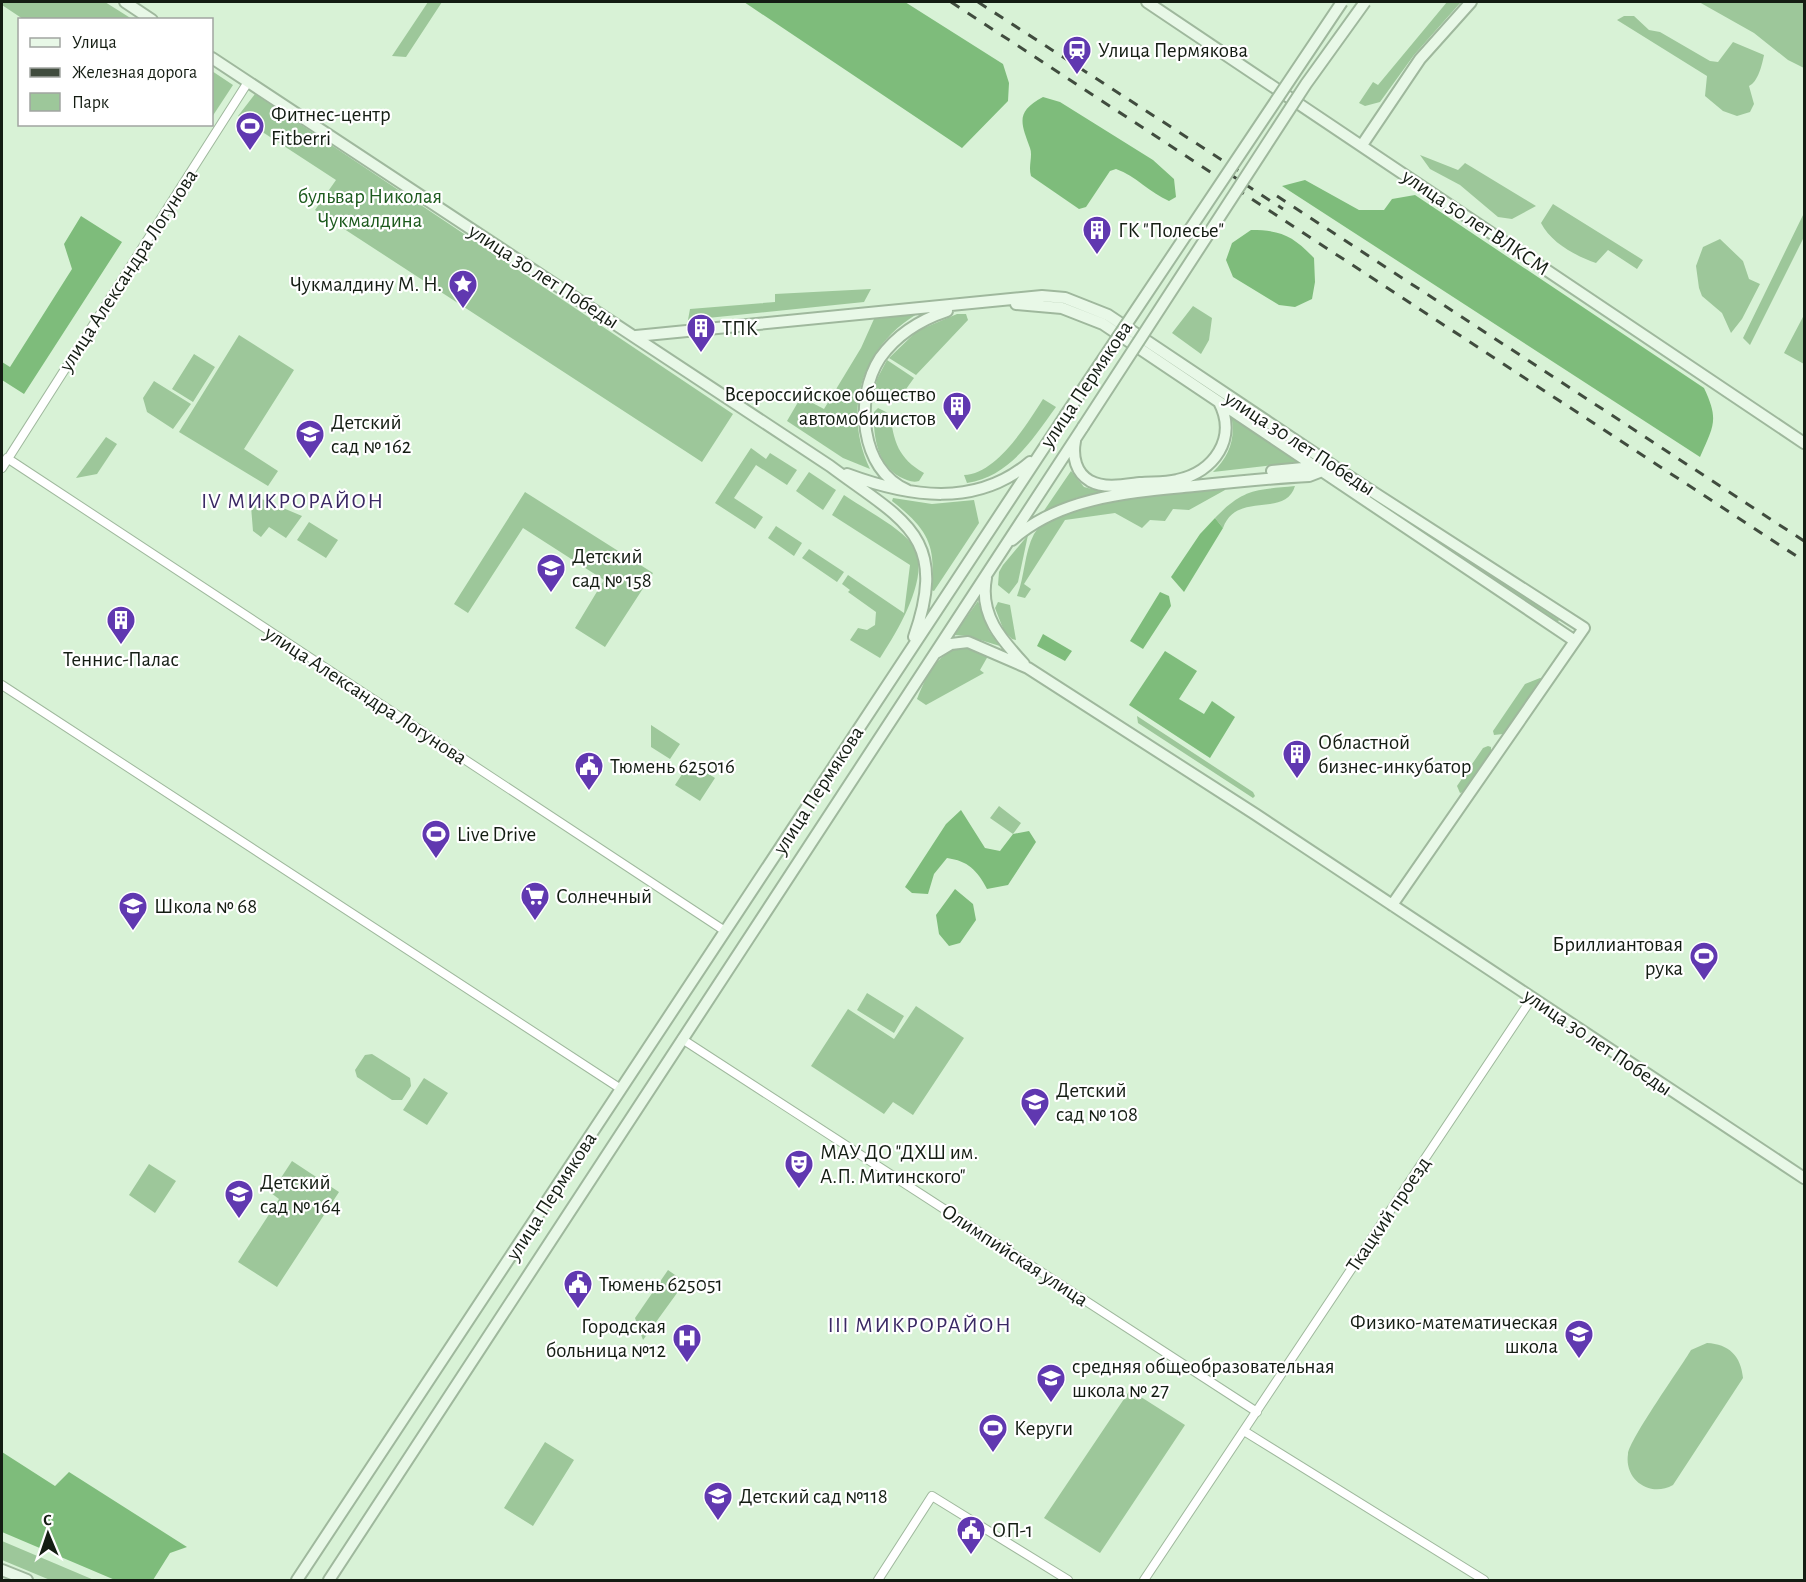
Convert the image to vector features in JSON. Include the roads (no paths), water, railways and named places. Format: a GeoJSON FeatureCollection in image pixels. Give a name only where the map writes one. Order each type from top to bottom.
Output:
{"type":"FeatureCollection","features":[{"type":"Feature","properties":{"kind":"street"},"geometry":{"type":"LineString","coordinates":[[125,2],[150,18]]}},
{"type":"Feature","properties":{"kind":"street","name":"улица 50 лет ВЛКСМ"},"geometry":{"type":"LineString","coordinates":[[1147,2],[1804,443]]}},
{"type":"Feature","properties":{"kind":"street","name":"улица Пермякова"},"geometry":{"type":"LineString","coordinates":[[297,1581],[1065,416],[1342,2]]}},
{"type":"Feature","properties":{"kind":"street","name":"улица Пермякова"},"geometry":{"type":"LineString","coordinates":[[329,1581],[1306,84],[1365,2]]}},
{"type":"Feature","properties":{"kind":"street"},"geometry":{"type":"LineString","coordinates":[[1362,145],[1420,59],[1471,2]]}},
{"type":"Feature","properties":{"kind":"street","name":"улица 30 лет Победы"},"geometry":{"type":"LineString","coordinates":[[213,59],[830,466]]}},
{"type":"Feature","properties":{"kind":"street","name":"улица Александра Логунова"},"geometry":{"type":"LineString","coordinates":[[2,468],[248,82]]}},
{"type":"Feature","properties":{"kind":"street","name":"улица 30 лет Победы"},"geometry":{"type":"LineString","coordinates":[[636,336],[1053,296],[1088,305],[1108,315],[1575,641]]}},
{"type":"Feature","properties":{"kind":"street","name":"улица 30 лет Победы"},"geometry":{"type":"LineString","coordinates":[[988,302],[1050,306],[1103,324],[1219,402],[1584,628],[1392,905]]}},
{"type":"Feature","properties":{"kind":"street"},"geometry":{"type":"LineString","coordinates":[[907,490],[884,476],[871,452],[866,412],[871,377],[885,352],[907,330],[938,314],[973,303]]}},
{"type":"Feature","properties":{"kind":"street"},"geometry":{"type":"LineString","coordinates":[[1177,480],[1203,470],[1214,461],[1223,448],[1226,419],[1219,402]]}},
{"type":"Feature","properties":{"kind":"street"},"geometry":{"type":"LineString","coordinates":[[1076,437],[1075,461],[1083,476],[1091,482],[1112,486],[1325,467]]}},
{"type":"Feature","properties":{"kind":"street"},"geometry":{"type":"LineString","coordinates":[[830,466],[875,483],[939,495],[975,492],[997,484],[1017,472],[1042,451]]}},
{"type":"Feature","properties":{"kind":"street","name":"улица Александра Логунова"},"geometry":{"type":"LineString","coordinates":[[7,458],[725,931]]}},
{"type":"Feature","properties":{"kind":"street"},"geometry":{"type":"LineString","coordinates":[[830,466],[909,526],[923,551],[925,570],[923,600],[916,630],[905,658]]}},
{"type":"Feature","properties":{"kind":"street"},"geometry":{"type":"LineString","coordinates":[[1003,548],[1041,520],[1090,501],[1137,492],[1309,476],[1325,467]]}},
{"type":"Feature","properties":{"kind":"street"},"geometry":{"type":"LineString","coordinates":[[988,571],[984,592],[988,616],[998,634],[1029,668]]}},
{"type":"Feature","properties":{"kind":"street"},"geometry":{"type":"LineString","coordinates":[[929,659],[943,646],[968,642],[1029,668]]}},
{"type":"Feature","properties":{"kind":"street","name":"улица 30 лет Победы"},"geometry":{"type":"LineString","coordinates":[[1029,668],[1804,1178]]}},
{"type":"Feature","properties":{"kind":"street"},"geometry":{"type":"LineString","coordinates":[[2,685],[621,1089]]}},
{"type":"Feature","properties":{"kind":"street","name":"Ткацкий проезд"},"geometry":{"type":"LineString","coordinates":[[1144,1581],[1532,998]]}},
{"type":"Feature","properties":{"kind":"street","name":"Олимпийская улица"},"geometry":{"type":"LineString","coordinates":[[682,1039],[1257,1412]]}},
{"type":"Feature","properties":{"kind":"street"},"geometry":{"type":"LineString","coordinates":[[1244,1431],[1484,1581]]}},
{"type":"Feature","properties":{"kind":"street"},"geometry":{"type":"LineString","coordinates":[[878,1581],[932,1496],[1068,1581]]}},
{"type":"Feature","properties":{"kind":"street"},"geometry":{"type":"LineString","coordinates":[[2,1570],[27,1581]]}},
{"type":"Feature","properties":{"kind":"railway"},"geometry":{"type":"LineString","coordinates":[[951,2],[1804,561]]}},
{"type":"Feature","properties":{"kind":"railway"},"geometry":{"type":"LineString","coordinates":[[978,2],[1242,173]]}},
{"type":"Feature","properties":{"kind":"railway"},"geometry":{"type":"LineString","coordinates":[[1228,173],[1283,209]]}},
{"type":"Feature","properties":{"kind":"railway"},"geometry":{"type":"LineString","coordinates":[[1277,196],[1804,541]]}},
{"type":"Feature","properties":{"kind":"place","name":"Улица Пермякова"},"geometry":{"type":"Point","coordinates":[1077,76]}},
{"type":"Feature","properties":{"kind":"place","name":"Фитнес-центр Fitberri"},"geometry":{"type":"Point","coordinates":[250,152]}},
{"type":"Feature","properties":{"kind":"place","name":"ГК \"Полесье\""},"geometry":{"type":"Point","coordinates":[1097,256]}},
{"type":"Feature","properties":{"kind":"place","name":"Чукмалдину М. Н."},"geometry":{"type":"Point","coordinates":[463,310]}},
{"type":"Feature","properties":{"kind":"place","name":"ТПК"},"geometry":{"type":"Point","coordinates":[701,354]}},
{"type":"Feature","properties":{"kind":"place","name":"Всероссийское общество автомобилистов"},"geometry":{"type":"Point","coordinates":[957,432]}},
{"type":"Feature","properties":{"kind":"place","name":"Детский сад № 162"},"geometry":{"type":"Point","coordinates":[310,460]}},
{"type":"Feature","properties":{"kind":"place","name":"Детский сад № 158"},"geometry":{"type":"Point","coordinates":[551,594]}},
{"type":"Feature","properties":{"kind":"place","name":"Теннис-Палас"},"geometry":{"type":"Point","coordinates":[121,646]}},
{"type":"Feature","properties":{"kind":"place","name":"Областной бизнес-инкубатор"},"geometry":{"type":"Point","coordinates":[1297,780]}},
{"type":"Feature","properties":{"kind":"place","name":"Тюмень 625016"},"geometry":{"type":"Point","coordinates":[589,792]}},
{"type":"Feature","properties":{"kind":"place","name":"Live Drive"},"geometry":{"type":"Point","coordinates":[436,860]}},
{"type":"Feature","properties":{"kind":"place","name":"Солнечный"},"geometry":{"type":"Point","coordinates":[535,922]}},
{"type":"Feature","properties":{"kind":"place","name":"Школа № 68"},"geometry":{"type":"Point","coordinates":[133,932]}},
{"type":"Feature","properties":{"kind":"place","name":"Бриллиантовая рука"},"geometry":{"type":"Point","coordinates":[1704,982]}},
{"type":"Feature","properties":{"kind":"place","name":"Детский сад № 108"},"geometry":{"type":"Point","coordinates":[1035,1128]}},
{"type":"Feature","properties":{"kind":"place","name":"МАУ ДО \"ДХШ им. А.П. Митинского\""},"geometry":{"type":"Point","coordinates":[799,1190]}},
{"type":"Feature","properties":{"kind":"place","name":"Детский сад № 164"},"geometry":{"type":"Point","coordinates":[239,1220]}},
{"type":"Feature","properties":{"kind":"place","name":"Тюмень 625051"},"geometry":{"type":"Point","coordinates":[578,1310]}},
{"type":"Feature","properties":{"kind":"place","name":"Физико-математическая школа"},"geometry":{"type":"Point","coordinates":[1579,1360]}},
{"type":"Feature","properties":{"kind":"place","name":"Городская больница №12"},"geometry":{"type":"Point","coordinates":[687,1364]}},
{"type":"Feature","properties":{"kind":"place","name":"средняя общеобразовательная школа № 27"},"geometry":{"type":"Point","coordinates":[1051,1404]}},
{"type":"Feature","properties":{"kind":"place","name":"Керуги"},"geometry":{"type":"Point","coordinates":[993,1454]}},
{"type":"Feature","properties":{"kind":"place","name":"Детский сад №118"},"geometry":{"type":"Point","coordinates":[718,1522]}},
{"type":"Feature","properties":{"kind":"place","name":"ОП-1"},"geometry":{"type":"Point","coordinates":[971,1556]}},
{"type":"Feature","properties":{"kind":"district","name":"IV МИКРОРАЙОН"},"geometry":{"type":"Point","coordinates":[293,500]}},
{"type":"Feature","properties":{"kind":"district","name":"III МИКРОРАЙОН"},"geometry":{"type":"Point","coordinates":[920,1324]}},
{"type":"Feature","properties":{"kind":"park label","name":"бульвар Николая Чукмалдина"},"geometry":{"type":"Point","coordinates":[370,208]}}]}
